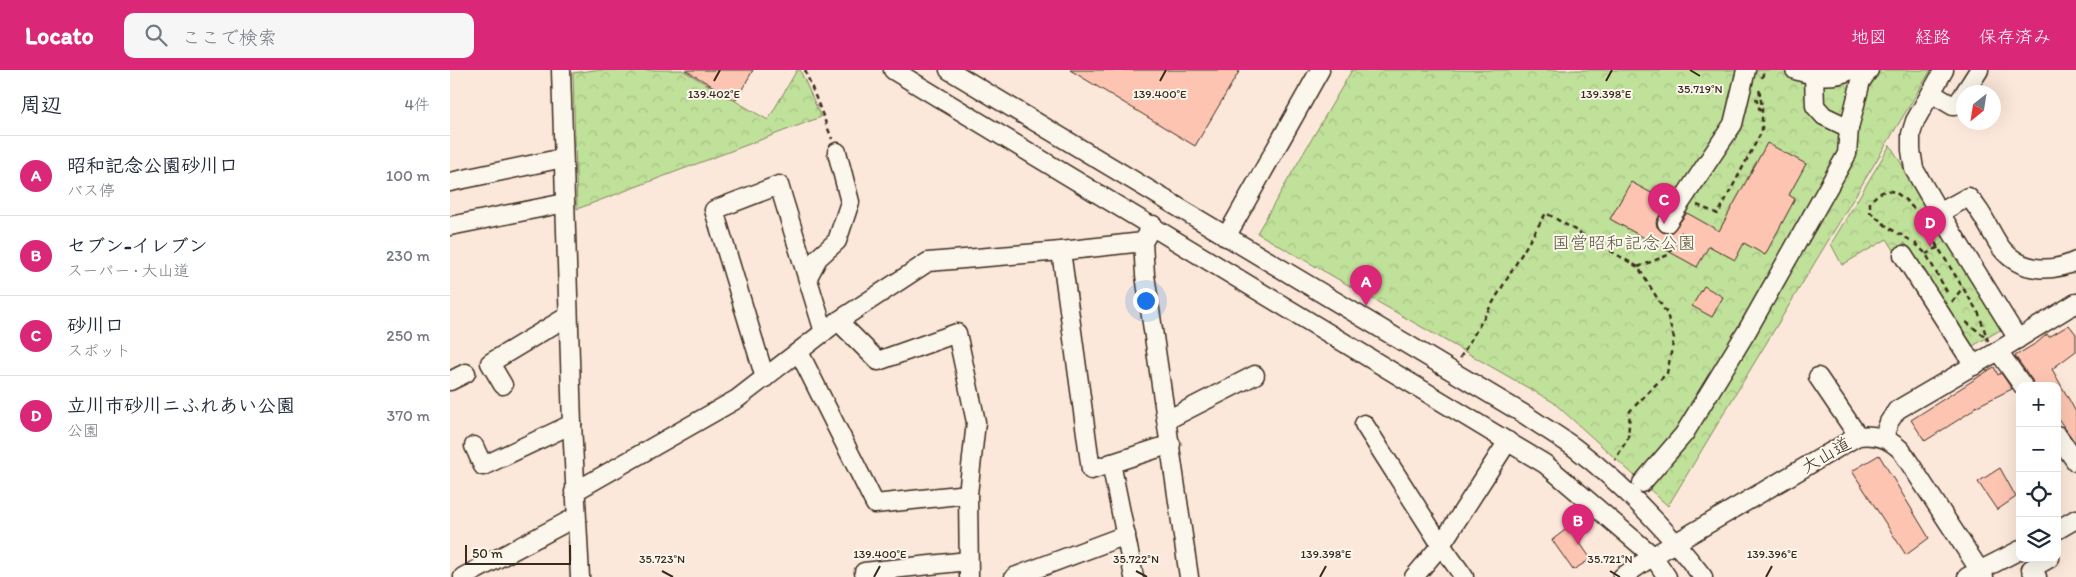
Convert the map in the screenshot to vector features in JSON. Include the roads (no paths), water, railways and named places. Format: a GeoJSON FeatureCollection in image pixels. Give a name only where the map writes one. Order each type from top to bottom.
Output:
{"type":"FeatureCollection","features":[{"type":"Feature","properties":{"kind":"street"},"geometry":{"type":"LineString","coordinates":[[561,70],[574,492],[580,577]]}},
{"type":"Feature","properties":{"kind":"street"},"geometry":{"type":"LineString","coordinates":[[893,70],[1545,464],[1653,556],[1667,577]]}},
{"type":"Feature","properties":{"kind":"street"},"geometry":{"type":"LineString","coordinates":[[949,70],[1527,416],[1574,448],[1606,474],[1676,542],[1702,577]]}},
{"type":"Feature","properties":{"kind":"street"},"geometry":{"type":"LineString","coordinates":[[1226,237],[1320,70]]}},
{"type":"Feature","properties":{"kind":"street"},"geometry":{"type":"LineString","coordinates":[[1675,226],[1733,124],[1746,70]]}},
{"type":"Feature","properties":{"kind":"street"},"geometry":{"type":"LineString","coordinates":[[1795,70],[1814,76],[1844,73],[1850,70]]}},
{"type":"Feature","properties":{"kind":"street"},"geometry":{"type":"LineString","coordinates":[[1642,483],[1684,434],[1747,331],[1847,154],[1849,128],[1861,81],[1869,70]]}},
{"type":"Feature","properties":{"kind":"street"},"geometry":{"type":"LineString","coordinates":[[1944,70],[1915,121],[1911,134],[1914,169],[1939,213],[2018,339]]}},
{"type":"Feature","properties":{"kind":"street"},"geometry":{"type":"LineString","coordinates":[[1970,85],[1979,70]]}},
{"type":"Feature","properties":{"kind":"street"},"geometry":{"type":"LineString","coordinates":[[1814,76],[1815,106],[1824,116],[1849,128]]}},
{"type":"Feature","properties":{"kind":"street"},"geometry":{"type":"LineString","coordinates":[[1931,94],[1953,106],[1956,105]]}},
{"type":"Feature","properties":{"kind":"street"},"geometry":{"type":"LineString","coordinates":[[808,276],[818,258],[837,241],[850,202],[837,152]]}},
{"type":"Feature","properties":{"kind":"street"},"geometry":{"type":"LineString","coordinates":[[450,182],[563,158]]}},
{"type":"Feature","properties":{"kind":"street"},"geometry":{"type":"LineString","coordinates":[[765,378],[714,210],[778,185],[824,332]]}},
{"type":"Feature","properties":{"kind":"street"},"geometry":{"type":"LineString","coordinates":[[1939,213],[1968,198],[2003,250],[2024,266],[2049,270],[2062,268],[2076,261]]}},
{"type":"Feature","properties":{"kind":"street"},"geometry":{"type":"LineString","coordinates":[[450,226],[565,203]]}},
{"type":"Feature","properties":{"kind":"street"},"geometry":{"type":"LineString","coordinates":[[1153,226],[1143,242],[1145,275],[1189,577]]}},
{"type":"Feature","properties":{"kind":"street"},"geometry":{"type":"LineString","coordinates":[[574,492],[737,399],[838,321],[928,262],[1061,252],[1143,242]]}},
{"type":"Feature","properties":{"kind":"street"},"geometry":{"type":"LineString","coordinates":[[1061,252],[1091,470],[1170,444]]}},
{"type":"Feature","properties":{"kind":"street"},"geometry":{"type":"LineString","coordinates":[[1903,254],[1974,366]]}},
{"type":"Feature","properties":{"kind":"street"},"geometry":{"type":"LineString","coordinates":[[1252,287],[1267,262]]}},
{"type":"Feature","properties":{"kind":"street"},"geometry":{"type":"LineString","coordinates":[[2016,552],[1977,575],[1901,450],[1884,438],[1889,422],[1897,410],[2018,339],[2073,310]]}},
{"type":"Feature","properties":{"kind":"street"},"geometry":{"type":"LineString","coordinates":[[503,385],[490,363],[568,316]]}},
{"type":"Feature","properties":{"kind":"street"},"geometry":{"type":"LineString","coordinates":[[838,321],[878,361],[957,333],[976,422],[968,494],[969,569],[864,572],[864,577]]}},
{"type":"Feature","properties":{"kind":"street"},"geometry":{"type":"LineString","coordinates":[[1998,351],[2020,382]]}},
{"type":"Feature","properties":{"kind":"street"},"geometry":{"type":"LineString","coordinates":[[799,352],[875,504],[968,494]]}},
{"type":"Feature","properties":{"kind":"street"},"geometry":{"type":"LineString","coordinates":[[1167,420],[1255,375]]}},
{"type":"Feature","properties":{"kind":"street"},"geometry":{"type":"LineString","coordinates":[[1818,377],[1858,436]]}},
{"type":"Feature","properties":{"kind":"street"},"geometry":{"type":"LineString","coordinates":[[474,446],[482,466],[572,424]]}},
{"type":"Feature","properties":{"kind":"street"},"geometry":{"type":"LineString","coordinates":[[1364,424],[1441,545],[1464,577]]}},
{"type":"Feature","properties":{"kind":"street","name":"大山道"},"geometry":{"type":"LineString","coordinates":[[1622,577],[1676,542],[1858,436],[1870,435],[1884,438]]}},
{"type":"Feature","properties":{"kind":"street"},"geometry":{"type":"LineString","coordinates":[[1414,577],[1441,545],[1508,441]]}},
{"type":"Feature","properties":{"kind":"street"},"geometry":{"type":"LineString","coordinates":[[2061,441],[2076,462]]}},
{"type":"Feature","properties":{"kind":"street"},"geometry":{"type":"LineString","coordinates":[[1111,463],[1134,577]]}},
{"type":"Feature","properties":{"kind":"street"},"geometry":{"type":"LineString","coordinates":[[463,577],[576,517]]}},
{"type":"Feature","properties":{"kind":"street"},"geometry":{"type":"LineString","coordinates":[[2061,528],[2076,520]]}},
{"type":"Feature","properties":{"kind":"street"},"geometry":{"type":"LineString","coordinates":[[1014,577],[1126,535]]}},
{"type":"Feature","properties":{"kind":"street"},"geometry":{"type":"LineString","coordinates":[[2036,577],[2031,569],[2043,562]]}},
{"type":"Feature","properties":{"kind":"place","name":"砂川口"},"geometry":{"type":"Point","coordinates":[1664,224]}},
{"type":"Feature","properties":{"kind":"place","name":"立川市砂川ニふれあい公園"},"geometry":{"type":"Point","coordinates":[1930,247]}},
{"type":"Feature","properties":{"kind":"place","name":"昭和記念公園砂川口"},"geometry":{"type":"Point","coordinates":[1366,306]}},
{"type":"Feature","properties":{"kind":"place","name":"セブン-イレブン"},"geometry":{"type":"Point","coordinates":[1578,545]}},
{"type":"Feature","properties":{"kind":"park label","name":"国営昭和記念公園"},"geometry":{"type":"Point","coordinates":[1624,243]}}]}
